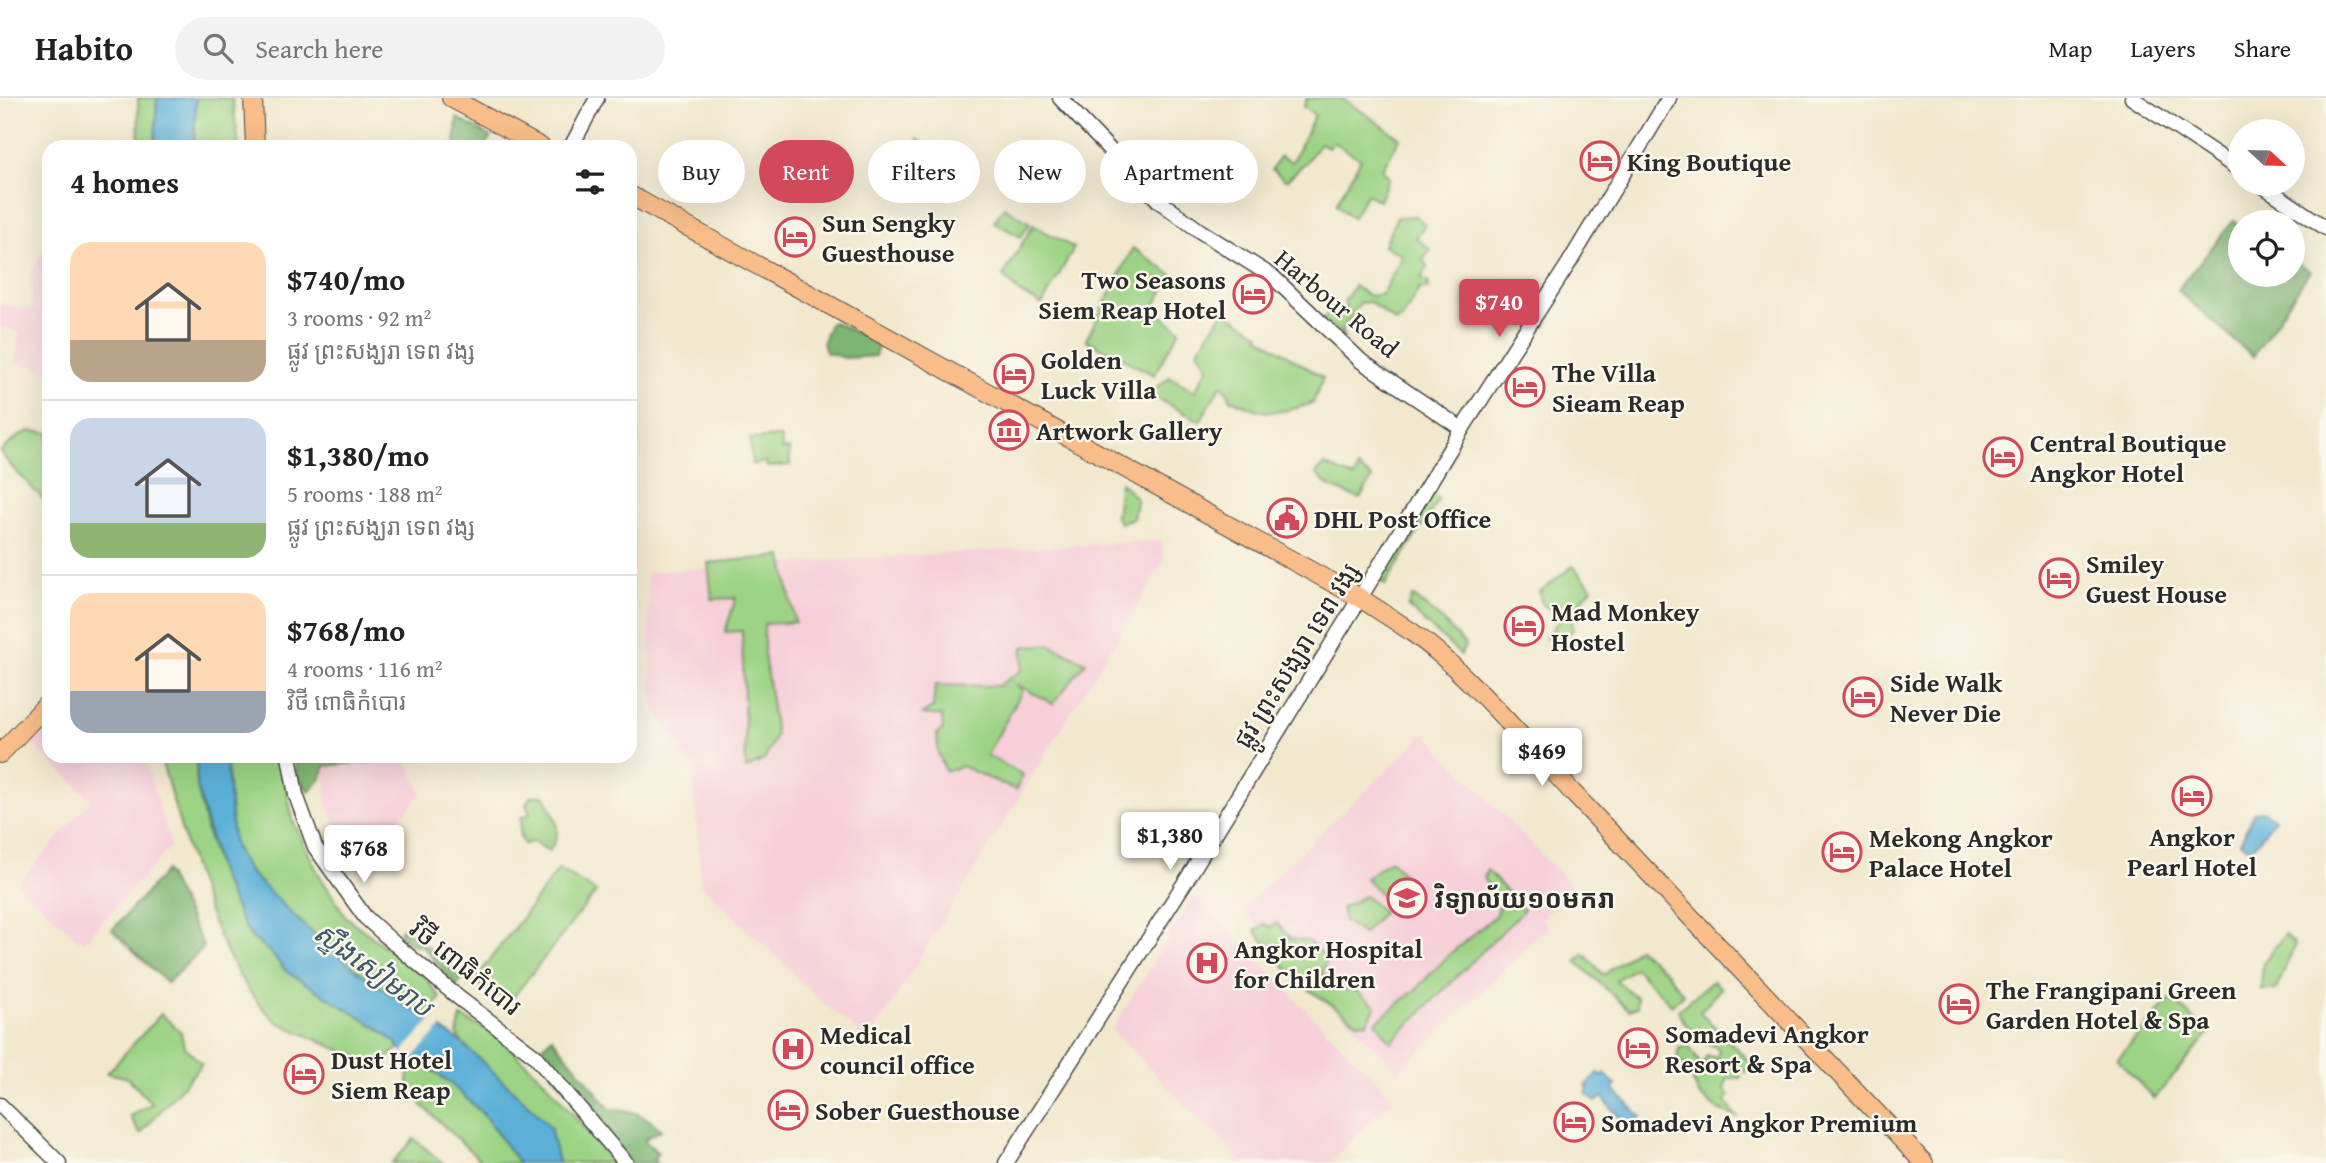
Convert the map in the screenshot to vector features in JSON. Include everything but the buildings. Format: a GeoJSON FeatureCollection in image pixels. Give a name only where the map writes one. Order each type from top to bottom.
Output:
{"type":"FeatureCollection","features":[{"type":"Feature","properties":{"kind":"main road"},"geometry":{"type":"LineString","coordinates":[[253,98],[255,140]]}},
{"type":"Feature","properties":{"kind":"main road"},"geometry":{"type":"LineString","coordinates":[[451,98],[528,140]]}},
{"type":"Feature","properties":{"kind":"main road"},"geometry":{"type":"LineString","coordinates":[[637,199],[1360,598],[1411,631],[1462,676],[1924,1163]]}},
{"type":"Feature","properties":{"kind":"main road"},"geometry":{"type":"LineString","coordinates":[[0,754],[42,709]]}},
{"type":"Feature","properties":{"kind":"street"},"geometry":{"type":"LineString","coordinates":[[574,140],[597,98]]}},
{"type":"Feature","properties":{"kind":"street","name":"Harbour Road"},"geometry":{"type":"LineString","coordinates":[[1060,98],[1159,201],[1200,231],[1273,277],[1361,360],[1462,429]]}},
{"type":"Feature","properties":{"kind":"street","name":"ផ្លូវ ព្រះសង្ឃរា ទេព វង្ស"},"geometry":{"type":"LineString","coordinates":[[1006,1163],[1187,879],[1462,429],[1569,263],[1669,98]]}},
{"type":"Feature","properties":{"kind":"street"},"geometry":{"type":"LineString","coordinates":[[2132,98],[2228,162]]}},
{"type":"Feature","properties":{"kind":"street"},"geometry":{"type":"LineString","coordinates":[[2278,196],[2326,228]]}},
{"type":"Feature","properties":{"kind":"street","name":"វិថី ពោធិកំបោរ"},"geometry":{"type":"LineString","coordinates":[[290,763],[296,795],[315,847],[365,917],[417,963],[534,1055],[626,1163]]}},
{"type":"Feature","properties":{"kind":"street"},"geometry":{"type":"LineString","coordinates":[[0,1105],[59,1163]]}},
{"type":"Feature","properties":{"kind":"shaded area"},"geometry":{"type":"Polygon","coordinates":[[[42,253],[42,370],[14,362],[20,332],[0,327],[0,304],[32,310],[31,273],[42,253]]]}},
{"type":"Feature","properties":{"kind":"shaded area"},"geometry":{"type":"Polygon","coordinates":[[[1161,540],[1164,562],[869,1041],[816,996],[701,885],[693,769],[653,705],[646,572],[1161,540]]]}},
{"type":"Feature","properties":{"kind":"shaded area"},"geometry":{"type":"Polygon","coordinates":[[[42,730],[42,752],[31,742],[42,730]]]}},
{"type":"Feature","properties":{"kind":"shaded area","name":"វិទ្យាល័យ១០មករា"},"geometry":{"type":"Polygon","coordinates":[[[1425,733],[1572,887],[1541,918],[1548,927],[1398,1072],[1242,909],[1425,733]]]}},
{"type":"Feature","properties":{"kind":"shaded area"},"geometry":{"type":"Polygon","coordinates":[[[53,763],[146,763],[171,846],[83,943],[17,884],[92,800],[53,763]]]}},
{"type":"Feature","properties":{"kind":"shaded area"},"geometry":{"type":"Polygon","coordinates":[[[323,763],[408,763],[422,793],[360,865],[345,850],[327,804],[323,763]]]}},
{"type":"Feature","properties":{"kind":"shaded area","name":"Angkor Hospital for Children"},"geometry":{"type":"Polygon","coordinates":[[[1194,895],[1394,1099],[1330,1163],[1243,1163],[1112,1030],[1194,895]]]}},
{"type":"Feature","properties":{"kind":"green space"},"geometry":{"type":"Polygon","coordinates":[[[138,98],[157,98],[155,140],[139,140],[138,98]]]}},
{"type":"Feature","properties":{"kind":"green space"},"geometry":{"type":"Polygon","coordinates":[[[196,98],[232,98],[238,140],[194,140],[196,98]]]}},
{"type":"Feature","properties":{"kind":"green space"},"geometry":{"type":"Polygon","coordinates":[[[1307,98],[1342,98],[1400,138],[1382,169],[1389,178],[1379,201],[1367,194],[1352,218],[1336,204],[1361,159],[1333,142],[1329,147],[1320,143],[1307,161],[1286,181],[1272,169],[1280,156],[1292,162],[1315,115],[1303,107],[1307,98]]]}},
{"type":"Feature","properties":{"kind":"green space"},"geometry":{"type":"Polygon","coordinates":[[[457,118],[491,137],[489,140],[455,140],[457,118]]]}},
{"type":"Feature","properties":{"kind":"green space"},"geometry":{"type":"Polygon","coordinates":[[[1004,207],[1030,223],[1021,237],[994,222],[1004,207]]]}},
{"type":"Feature","properties":{"kind":"green space"},"geometry":{"type":"Polygon","coordinates":[[[1416,216],[1425,225],[1416,238],[1431,250],[1423,260],[1428,267],[1421,278],[1429,283],[1428,289],[1419,289],[1402,319],[1396,322],[1370,302],[1360,303],[1341,331],[1345,339],[1323,319],[1329,312],[1336,314],[1346,307],[1344,302],[1354,286],[1370,296],[1382,294],[1402,256],[1384,245],[1397,217],[1416,216]]]}},
{"type":"Feature","properties":{"kind":"green space"},"geometry":{"type":"Polygon","coordinates":[[[1033,225],[1074,248],[1042,305],[1020,293],[1003,276],[1033,225]]]}},
{"type":"Feature","properties":{"kind":"green space"},"geometry":{"type":"Polygon","coordinates":[[[2228,227],[2228,287],[2299,287],[2253,357],[2177,290],[2228,227]]]}},
{"type":"Feature","properties":{"kind":"green space"},"geometry":{"type":"Polygon","coordinates":[[[1133,248],[1172,275],[1153,309],[1180,330],[1154,375],[1086,340],[1133,248]]]}},
{"type":"Feature","properties":{"kind":"green space"},"geometry":{"type":"Polygon","coordinates":[[[1224,311],[1323,378],[1313,403],[1289,410],[1263,411],[1231,399],[1221,385],[1200,421],[1148,394],[1170,377],[1195,391],[1208,367],[1198,350],[1224,311]]]}},
{"type":"Feature","properties":{"kind":"green space"},"geometry":{"type":"Polygon","coordinates":[[[834,322],[879,344],[875,356],[845,358],[825,352],[823,341],[830,323],[834,322]]]}},
{"type":"Feature","properties":{"kind":"green space"},"geometry":{"type":"Polygon","coordinates":[[[29,431],[42,432],[42,498],[0,452],[29,431]]]}},
{"type":"Feature","properties":{"kind":"green space"},"geometry":{"type":"Polygon","coordinates":[[[781,437],[782,450],[789,449],[790,465],[767,467],[766,462],[752,464],[750,439],[781,437]]]}},
{"type":"Feature","properties":{"kind":"green space"},"geometry":{"type":"Polygon","coordinates":[[[1325,465],[1354,478],[1358,468],[1372,478],[1360,499],[1328,486],[1316,473],[1325,465]]]}},
{"type":"Feature","properties":{"kind":"green space"},"geometry":{"type":"Polygon","coordinates":[[[1120,482],[1137,499],[1133,518],[1120,523],[1116,517],[1120,482]]]}},
{"type":"Feature","properties":{"kind":"green space"},"geometry":{"type":"Polygon","coordinates":[[[1430,491],[1439,499],[1385,585],[1375,579],[1430,491]]]}},
{"type":"Feature","properties":{"kind":"green space"},"geometry":{"type":"Polygon","coordinates":[[[782,556],[795,622],[764,624],[764,654],[776,735],[765,759],[746,769],[742,631],[725,632],[736,598],[712,599],[708,563],[782,556]]]}},
{"type":"Feature","properties":{"kind":"green space"},"geometry":{"type":"Polygon","coordinates":[[[1573,566],[1592,588],[1571,613],[1573,630],[1559,646],[1546,638],[1562,616],[1542,604],[1539,592],[1573,566]]]}},
{"type":"Feature","properties":{"kind":"green space"},"geometry":{"type":"Polygon","coordinates":[[[1413,596],[1442,620],[1465,645],[1461,655],[1408,607],[1413,596]]]}},
{"type":"Feature","properties":{"kind":"green space"},"geometry":{"type":"Polygon","coordinates":[[[1048,644],[1086,662],[1053,704],[1016,684],[1022,691],[987,755],[1023,775],[1016,790],[961,766],[946,772],[938,753],[937,734],[943,729],[942,716],[922,714],[933,708],[935,685],[998,686],[1022,670],[1023,647],[1048,644]]]}},
{"type":"Feature","properties":{"kind":"green space"},"geometry":{"type":"Polygon","coordinates":[[[162,763],[196,763],[197,785],[207,833],[219,872],[251,937],[270,952],[287,972],[376,1027],[399,1048],[378,1067],[275,1020],[253,997],[235,968],[218,934],[190,859],[162,763]]]}},
{"type":"Feature","properties":{"kind":"green space"},"geometry":{"type":"Polygon","coordinates":[[[227,763],[281,763],[293,821],[318,873],[346,917],[427,979],[440,998],[426,1019],[347,962],[288,912],[263,887],[244,862],[233,840],[227,763]]]}},
{"type":"Feature","properties":{"kind":"green space"},"geometry":{"type":"Polygon","coordinates":[[[295,763],[358,763],[325,766],[320,780],[309,792],[297,776],[295,763]]]}},
{"type":"Feature","properties":{"kind":"green space"},"geometry":{"type":"Polygon","coordinates":[[[544,795],[557,830],[554,844],[549,851],[533,842],[524,844],[520,836],[521,817],[530,814],[526,804],[531,796],[544,795]]]}},
{"type":"Feature","properties":{"kind":"green space"},"geometry":{"type":"Polygon","coordinates":[[[1390,860],[1411,882],[1391,906],[1366,878],[1390,860]]]}},
{"type":"Feature","properties":{"kind":"green space"},"geometry":{"type":"Polygon","coordinates":[[[559,869],[596,892],[510,1001],[473,982],[559,869]]]}},
{"type":"Feature","properties":{"kind":"green space"},"geometry":{"type":"Polygon","coordinates":[[[1487,870],[1524,910],[1391,1042],[1376,1022],[1414,991],[1449,955],[1495,916],[1501,899],[1484,878],[1487,870]]]}},
{"type":"Feature","properties":{"kind":"green space"},"geometry":{"type":"Polygon","coordinates":[[[166,871],[204,947],[167,983],[112,930],[166,871]]]}},
{"type":"Feature","properties":{"kind":"green space"},"geometry":{"type":"Polygon","coordinates":[[[1365,896],[1383,912],[1363,934],[1344,921],[1341,908],[1365,896]]]}},
{"type":"Feature","properties":{"kind":"green space"},"geometry":{"type":"Polygon","coordinates":[[[1277,923],[1291,939],[1308,941],[1327,958],[1322,973],[1346,991],[1350,987],[1376,1006],[1367,1023],[1357,1022],[1299,983],[1255,931],[1264,924],[1271,927],[1277,923]]]}},
{"type":"Feature","properties":{"kind":"green space"},"geometry":{"type":"Polygon","coordinates":[[[401,929],[465,976],[456,987],[422,946],[404,939],[399,933],[401,929]]]}},
{"type":"Feature","properties":{"kind":"green space"},"geometry":{"type":"Polygon","coordinates":[[[2285,934],[2295,944],[2276,990],[2261,990],[2263,963],[2285,934]]]}},
{"type":"Feature","properties":{"kind":"green space"},"geometry":{"type":"Polygon","coordinates":[[[1638,948],[1667,973],[1683,994],[1672,1005],[1635,968],[1616,980],[1637,998],[1637,1007],[1629,1010],[1576,961],[1584,954],[1604,975],[1638,948]]]}},
{"type":"Feature","properties":{"kind":"green space"},"geometry":{"type":"Polygon","coordinates":[[[1713,981],[1721,988],[1700,1012],[1754,1066],[1746,1072],[1737,1069],[1741,1078],[1728,1078],[1724,1088],[1729,1097],[1725,1101],[1737,1117],[1719,1110],[1699,1095],[1690,1073],[1677,1058],[1679,1048],[1689,1047],[1702,1066],[1707,1056],[1717,1058],[1719,1049],[1694,1034],[1678,1010],[1713,981]]]}},
{"type":"Feature","properties":{"kind":"green space"},"geometry":{"type":"Polygon","coordinates":[[[2171,998],[2209,1033],[2154,1099],[2117,1059],[2171,998]]]}},
{"type":"Feature","properties":{"kind":"green space"},"geometry":{"type":"Polygon","coordinates":[[[161,1014],[181,1032],[184,1047],[202,1064],[140,1134],[130,1116],[152,1104],[128,1078],[107,1073],[161,1014]]]}},
{"type":"Feature","properties":{"kind":"green space"},"geometry":{"type":"Polygon","coordinates":[[[461,1017],[495,1034],[546,1082],[613,1163],[558,1163],[532,1108],[462,1043],[457,1034],[461,1017]]]}},
{"type":"Feature","properties":{"kind":"green space"},"geometry":{"type":"Polygon","coordinates":[[[552,1037],[610,1109],[638,1114],[661,1130],[644,1140],[658,1153],[653,1160],[657,1163],[628,1163],[536,1054],[552,1037]]]}},
{"type":"Feature","properties":{"kind":"green space"},"geometry":{"type":"Polygon","coordinates":[[[421,1063],[449,1082],[483,1114],[519,1163],[483,1163],[422,1105],[408,1082],[410,1066],[421,1063]]]}},
{"type":"Feature","properties":{"kind":"green space"},"geometry":{"type":"Polygon","coordinates":[[[414,1139],[443,1163],[392,1163],[414,1139]]]}},
{"type":"Feature","properties":{"kind":"water"},"geometry":{"type":"Polygon","coordinates":[[[157,98],[196,98],[194,140],[155,140],[157,98]]]}},
{"type":"Feature","properties":{"kind":"water","name":"ស្ទឹងសៀមរាប"},"geometry":{"type":"Polygon","coordinates":[[[196,763],[227,763],[233,840],[248,871],[307,928],[359,972],[462,1043],[532,1108],[550,1127],[558,1163],[519,1163],[483,1114],[449,1082],[399,1048],[376,1027],[287,972],[270,952],[251,937],[219,872],[197,786],[196,763]]]}},
{"type":"Feature","properties":{"kind":"water"},"geometry":{"type":"Polygon","coordinates":[[[2263,811],[2275,819],[2252,849],[2240,843],[2254,812],[2263,811]]]}},
{"type":"Feature","properties":{"kind":"water"},"geometry":{"type":"Polygon","coordinates":[[[1598,1073],[1602,1077],[1605,1074],[1616,1085],[1613,1089],[1641,1117],[1629,1129],[1602,1097],[1596,1102],[1586,1093],[1589,1090],[1586,1086],[1598,1073]]]}},
{"type":"Feature","properties":{"kind":"pier"},"geometry":{"type":"Polygon","coordinates":[[[432,1019],[443,1026],[411,1060],[401,1054],[432,1019]]]}},
{"type":"Feature","properties":{"kind":"place","name":"King Boutique"},"geometry":{"type":"Point","coordinates":[1600,161]}},
{"type":"Feature","properties":{"kind":"place","name":"Sun Sengky Guesthouse"},"geometry":{"type":"Point","coordinates":[795,237]}},
{"type":"Feature","properties":{"kind":"place","name":"Two Seasons Siem Reap Hotel"},"geometry":{"type":"Point","coordinates":[1253,294]}},
{"type":"Feature","properties":{"kind":"place","name":"Golden Luck Villa"},"geometry":{"type":"Point","coordinates":[1014,374]}},
{"type":"Feature","properties":{"kind":"place","name":"The Villa Sieam Reap"},"geometry":{"type":"Point","coordinates":[1525,387]}},
{"type":"Feature","properties":{"kind":"place","name":"Artwork Gallery"},"geometry":{"type":"Point","coordinates":[1009,430]}},
{"type":"Feature","properties":{"kind":"place","name":"Central Boutique Angkor Hotel"},"geometry":{"type":"Point","coordinates":[2003,457]}},
{"type":"Feature","properties":{"kind":"place","name":"DHL Post Office"},"geometry":{"type":"Point","coordinates":[1287,518]}},
{"type":"Feature","properties":{"kind":"place","name":"Smiley Guest House"},"geometry":{"type":"Point","coordinates":[2059,578]}},
{"type":"Feature","properties":{"kind":"place","name":"Mad Monkey Hostel"},"geometry":{"type":"Point","coordinates":[1524,626]}},
{"type":"Feature","properties":{"kind":"place","name":"Side Walk Never Die"},"geometry":{"type":"Point","coordinates":[1863,697]}},
{"type":"Feature","properties":{"kind":"place","name":"Angkor Pearl Hotel"},"geometry":{"type":"Point","coordinates":[2192,796]}},
{"type":"Feature","properties":{"kind":"place","name":"Mekong Angkor Palace Hotel"},"geometry":{"type":"Point","coordinates":[1842,852]}},
{"type":"Feature","properties":{"kind":"place","name":"វិទ្យាល័យ១០មករា"},"geometry":{"type":"Point","coordinates":[1407,898]}},
{"type":"Feature","properties":{"kind":"place","name":"Angkor Hospital for Children"},"geometry":{"type":"Point","coordinates":[1207,963]}},
{"type":"Feature","properties":{"kind":"place","name":"The Frangipani Green Garden Hotel & Spa"},"geometry":{"type":"Point","coordinates":[1959,1004]}},
{"type":"Feature","properties":{"kind":"place","name":"Somadevi Angkor Resort & Spa"},"geometry":{"type":"Point","coordinates":[1638,1048]}},
{"type":"Feature","properties":{"kind":"place","name":"Medical council office"},"geometry":{"type":"Point","coordinates":[793,1049]}},
{"type":"Feature","properties":{"kind":"place","name":"Dust Hotel Siem Reap"},"geometry":{"type":"Point","coordinates":[304,1074]}},
{"type":"Feature","properties":{"kind":"place","name":"Sober Guesthouse"},"geometry":{"type":"Point","coordinates":[788,1110]}},
{"type":"Feature","properties":{"kind":"place","name":"Somadevi Angkor Premium"},"geometry":{"type":"Point","coordinates":[1574,1122]}}]}
